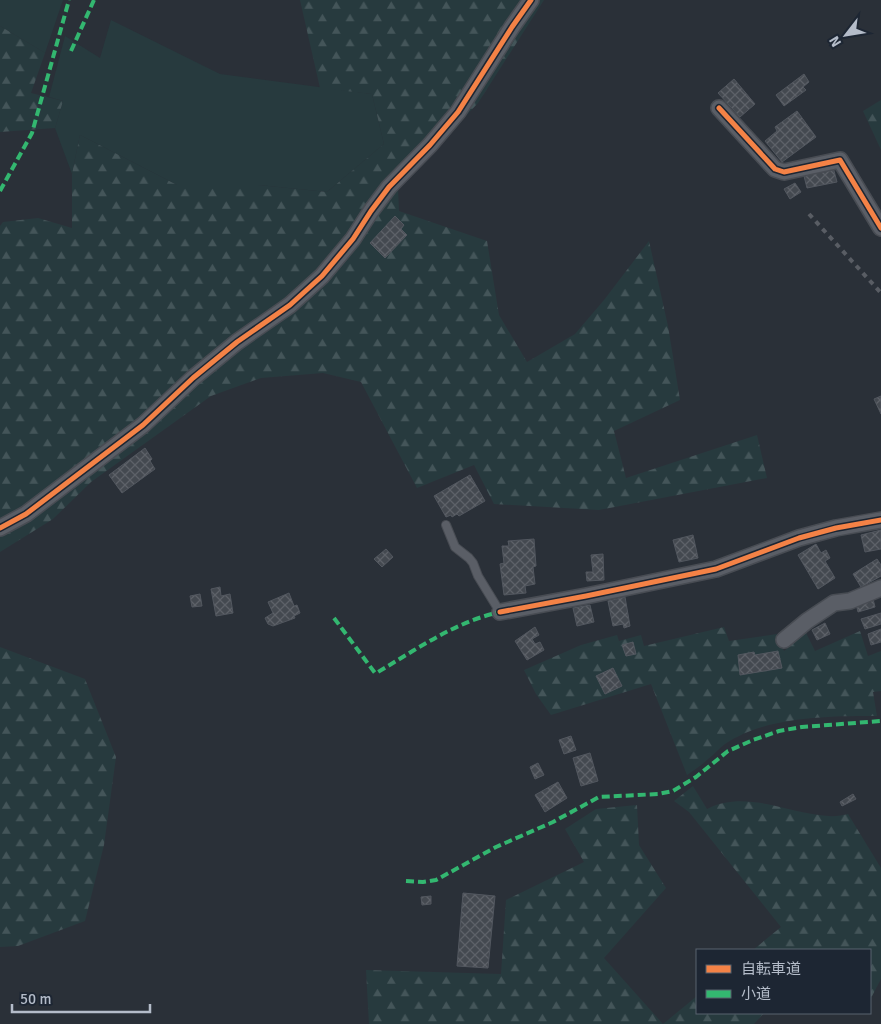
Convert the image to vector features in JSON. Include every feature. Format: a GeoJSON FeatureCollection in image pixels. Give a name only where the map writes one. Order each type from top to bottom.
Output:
{"type":"FeatureCollection","features":[{"type":"Feature","properties":{"kind":"street"},"geometry":{"type":"LineString","coordinates":[[0,528],[26,514],[143,425],[193,378],[237,342],[290,305],[322,276],[349,245],[389,187],[458,112],[531,0]]}},
{"type":"Feature","properties":{"kind":"street"},"geometry":{"type":"LineString","coordinates":[[720,108],[774,169],[784,172],[840,160],[881,228]]}},
{"type":"Feature","properties":{"kind":"street"},"geometry":{"type":"LineString","coordinates":[[500,612],[716,568],[799,538],[836,528],[881,520]]}},
{"type":"Feature","properties":{"kind":"street"},"geometry":{"type":"LineString","coordinates":[[784,640],[807,621],[834,603],[850,601],[881,588]]}},
{"type":"Feature","properties":{"kind":"lane"},"geometry":{"type":"LineString","coordinates":[[446,525],[455,547],[473,563],[478,576],[500,612]]}},
{"type":"Feature","properties":{"kind":"green space"},"geometry":{"type":"Polygon","coordinates":[[[0,0],[63,0],[45,53],[0,26],[0,0]]]}},
{"type":"Feature","properties":{"kind":"green space"},"geometry":{"type":"Polygon","coordinates":[[[300,0],[544,0],[478,103],[398,188],[399,211],[487,241],[499,315],[527,362],[575,334],[604,300],[649,241],[668,326],[680,400],[614,431],[626,478],[757,435],[767,478],[599,510],[494,504],[474,465],[417,488],[361,382],[323,373],[261,378],[211,396],[91,482],[53,519],[0,552],[0,226],[3,222],[38,218],[72,228],[72,174],[80,135],[177,185],[258,185],[327,192],[384,144],[372,94],[320,88],[300,0]]]}},
{"type":"Feature","properties":{"kind":"green space"},"geometry":{"type":"Polygon","coordinates":[[[111,20],[220,74],[372,94],[384,144],[327,192],[258,185],[177,185],[80,135],[72,174],[55,128],[63,101],[49,97],[65,36],[100,58],[111,20]]]}},
{"type":"Feature","properties":{"kind":"green space"},"geometry":{"type":"Polygon","coordinates":[[[0,26],[45,53],[31,93],[63,101],[55,128],[0,132],[0,26]]]}},
{"type":"Feature","properties":{"kind":"green space"},"geometry":{"type":"Polygon","coordinates":[[[881,100],[881,150],[863,111],[881,100]]]}},
{"type":"Feature","properties":{"kind":"green space"},"geometry":{"type":"Polygon","coordinates":[[[724,627],[729,641],[777,634],[784,651],[806,633],[815,651],[860,631],[868,656],[881,651],[881,691],[873,692],[877,716],[799,719],[759,728],[725,744],[687,775],[651,684],[551,715],[536,694],[524,670],[581,645],[617,635],[619,641],[641,635],[644,646],[724,627]]]}},
{"type":"Feature","properties":{"kind":"green space"},"geometry":{"type":"Polygon","coordinates":[[[0,647],[85,679],[116,757],[104,845],[85,921],[18,946],[0,947],[0,647]]]}},
{"type":"Feature","properties":{"kind":"green space"},"geometry":{"type":"Polygon","coordinates":[[[693,786],[707,809],[722,803],[737,801],[768,804],[814,814],[834,816],[848,814],[881,868],[881,979],[871,998],[871,949],[754,949],[781,927],[689,812],[674,801],[693,786]]]}},
{"type":"Feature","properties":{"kind":"green space"},"geometry":{"type":"Polygon","coordinates":[[[637,805],[639,845],[666,888],[604,958],[663,1024],[369,1024],[366,970],[501,974],[506,900],[584,862],[565,829],[596,809],[637,805]]]}},
{"type":"Feature","properties":{"kind":"green space"},"geometry":{"type":"Polygon","coordinates":[[[696,997],[696,1014],[763,1014],[754,1024],[663,1024],[696,997]]]}},
{"type":"Feature","properties":{"kind":"building"},"geometry":{"type":"Polygon","coordinates":[[[804,74],[809,82],[803,87],[806,90],[784,106],[776,95],[804,74]]]}},
{"type":"Feature","properties":{"kind":"building"},"geometry":{"type":"Polygon","coordinates":[[[734,79],[755,104],[740,117],[718,93],[734,79]]]}},
{"type":"Feature","properties":{"kind":"building"},"geometry":{"type":"Polygon","coordinates":[[[797,111],[816,137],[782,162],[765,141],[777,131],[775,127],[797,111]]]}},
{"type":"Feature","properties":{"kind":"building"},"geometry":{"type":"Polygon","coordinates":[[[833,167],[837,182],[807,188],[803,172],[833,167]]]}},
{"type":"Feature","properties":{"kind":"building"},"geometry":{"type":"Polygon","coordinates":[[[795,183],[801,192],[790,199],[784,189],[795,183]]]}},
{"type":"Feature","properties":{"kind":"building"},"geometry":{"type":"Polygon","coordinates":[[[395,216],[404,225],[401,229],[407,235],[385,258],[370,243],[395,216]]]}},
{"type":"Feature","properties":{"kind":"building"},"geometry":{"type":"Polygon","coordinates":[[[881,396],[881,414],[874,399],[881,396]]]}},
{"type":"Feature","properties":{"kind":"building"},"geometry":{"type":"Polygon","coordinates":[[[145,448],[152,459],[150,461],[155,469],[122,493],[109,475],[145,448]]]}},
{"type":"Feature","properties":{"kind":"building"},"geometry":{"type":"Polygon","coordinates":[[[470,475],[485,501],[459,516],[457,514],[452,517],[451,515],[446,517],[434,496],[470,475]]]}},
{"type":"Feature","properties":{"kind":"building"},"geometry":{"type":"Polygon","coordinates":[[[881,530],[881,549],[865,552],[861,535],[881,530]]]}},
{"type":"Feature","properties":{"kind":"building"},"geometry":{"type":"Polygon","coordinates":[[[693,535],[698,558],[679,562],[673,540],[693,535]]]}},
{"type":"Feature","properties":{"kind":"building"},"geometry":{"type":"Polygon","coordinates":[[[534,539],[536,566],[533,567],[535,584],[525,586],[526,593],[504,595],[500,564],[504,563],[502,546],[509,546],[508,541],[534,539]]]}},
{"type":"Feature","properties":{"kind":"building"},"geometry":{"type":"Polygon","coordinates":[[[816,544],[821,553],[826,550],[830,558],[825,561],[835,578],[818,589],[798,555],[816,544]]]}},
{"type":"Feature","properties":{"kind":"building"},"geometry":{"type":"Polygon","coordinates":[[[386,549],[393,557],[382,567],[374,559],[386,549]]]}},
{"type":"Feature","properties":{"kind":"building"},"geometry":{"type":"Polygon","coordinates":[[[603,554],[604,580],[587,581],[586,572],[593,572],[591,555],[603,554]]]}},
{"type":"Feature","properties":{"kind":"building"},"geometry":{"type":"Polygon","coordinates":[[[877,559],[881,565],[881,576],[861,587],[853,574],[877,559]]]}},
{"type":"Feature","properties":{"kind":"building"},"geometry":{"type":"Polygon","coordinates":[[[220,587],[221,596],[230,594],[233,613],[216,616],[211,589],[220,587]]]}},
{"type":"Feature","properties":{"kind":"building"},"geometry":{"type":"Polygon","coordinates":[[[289,593],[294,606],[297,605],[300,613],[294,616],[295,618],[273,626],[268,624],[265,618],[273,613],[268,602],[289,593]]]}},
{"type":"Feature","properties":{"kind":"building"},"geometry":{"type":"Polygon","coordinates":[[[200,594],[202,606],[192,607],[190,596],[200,594]]]}},
{"type":"Feature","properties":{"kind":"building"},"geometry":{"type":"Polygon","coordinates":[[[625,597],[630,626],[624,628],[623,624],[613,626],[608,601],[625,597]]]}},
{"type":"Feature","properties":{"kind":"building"},"geometry":{"type":"Polygon","coordinates":[[[873,599],[875,607],[858,612],[856,604],[873,599]]]}},
{"type":"Feature","properties":{"kind":"building"},"geometry":{"type":"Polygon","coordinates":[[[590,605],[594,622],[577,626],[573,608],[590,605]]]}},
{"type":"Feature","properties":{"kind":"building"},"geometry":{"type":"Polygon","coordinates":[[[881,613],[881,624],[865,629],[861,619],[881,613]]]}},
{"type":"Feature","properties":{"kind":"building"},"geometry":{"type":"Polygon","coordinates":[[[825,623],[830,634],[817,640],[812,630],[825,623]]]}},
{"type":"Feature","properties":{"kind":"building"},"geometry":{"type":"Polygon","coordinates":[[[535,627],[539,635],[532,639],[535,644],[540,642],[544,650],[527,660],[515,641],[535,627]]]}},
{"type":"Feature","properties":{"kind":"building"},"geometry":{"type":"Polygon","coordinates":[[[881,629],[881,642],[871,645],[868,634],[881,629]]]}},
{"type":"Feature","properties":{"kind":"building"},"geometry":{"type":"Polygon","coordinates":[[[633,642],[636,654],[626,656],[622,645],[633,642]]]}},
{"type":"Feature","properties":{"kind":"building"},"geometry":{"type":"Polygon","coordinates":[[[778,651],[782,668],[740,675],[738,655],[754,652],[755,655],[778,651]]]}},
{"type":"Feature","properties":{"kind":"building"},"geometry":{"type":"Polygon","coordinates":[[[613,668],[622,686],[605,694],[596,676],[613,668]]]}},
{"type":"Feature","properties":{"kind":"building"},"geometry":{"type":"Polygon","coordinates":[[[571,736],[576,750],[564,754],[559,740],[571,736]]]}},
{"type":"Feature","properties":{"kind":"building"},"geometry":{"type":"Polygon","coordinates":[[[590,753],[598,781],[581,786],[573,758],[590,753]]]}},
{"type":"Feature","properties":{"kind":"building"},"geometry":{"type":"Polygon","coordinates":[[[538,763],[544,775],[535,779],[530,767],[538,763]]]}},
{"type":"Feature","properties":{"kind":"building"},"geometry":{"type":"Polygon","coordinates":[[[558,782],[567,798],[545,812],[535,795],[558,782]]]}},
{"type":"Feature","properties":{"kind":"building"},"geometry":{"type":"Polygon","coordinates":[[[853,794],[856,799],[842,806],[840,802],[853,794]]]}},
{"type":"Feature","properties":{"kind":"building"},"geometry":{"type":"Polygon","coordinates":[[[463,893],[495,896],[488,968],[457,966],[463,893]]]}},
{"type":"Feature","properties":{"kind":"building"},"geometry":{"type":"Polygon","coordinates":[[[431,896],[431,904],[422,905],[421,897],[431,896]]]}},
{"type":"Feature","properties":{"kind":"railway"},"geometry":{"type":"LineString","coordinates":[[809,214],[881,293]]}},
{"type":"Feature","properties":{"kind":"marked path"},"geometry":{"type":"LineString","coordinates":[[0,191],[32,133],[69,0]]}},
{"type":"Feature","properties":{"kind":"marked path"},"geometry":{"type":"LineString","coordinates":[[71,51],[94,0]]}},
{"type":"Feature","properties":{"kind":"marked path"},"geometry":{"type":"LineString","coordinates":[[334,618],[375,673],[452,629],[467,622],[500,612]]}},
{"type":"Feature","properties":{"kind":"marked path"},"geometry":{"type":"LineString","coordinates":[[406,881],[423,882],[436,880],[496,847],[553,822],[599,797],[658,794],[673,791],[696,777],[728,751],[779,731],[802,727],[881,721]]}},
{"type":"Feature","properties":{"kind":"cycle path"},"geometry":{"type":"LineString","coordinates":[[0,528],[26,514],[143,425],[193,378],[237,342],[290,305],[322,276],[353,239],[389,187],[430,145],[458,112],[531,0]]}},
{"type":"Feature","properties":{"kind":"cycle path"},"geometry":{"type":"LineString","coordinates":[[719,108],[775,169],[784,172],[840,160],[881,228]]}},
{"type":"Feature","properties":{"kind":"cycle path"},"geometry":{"type":"LineString","coordinates":[[500,612],[716,569],[799,538],[836,528],[881,520]]}}]}
